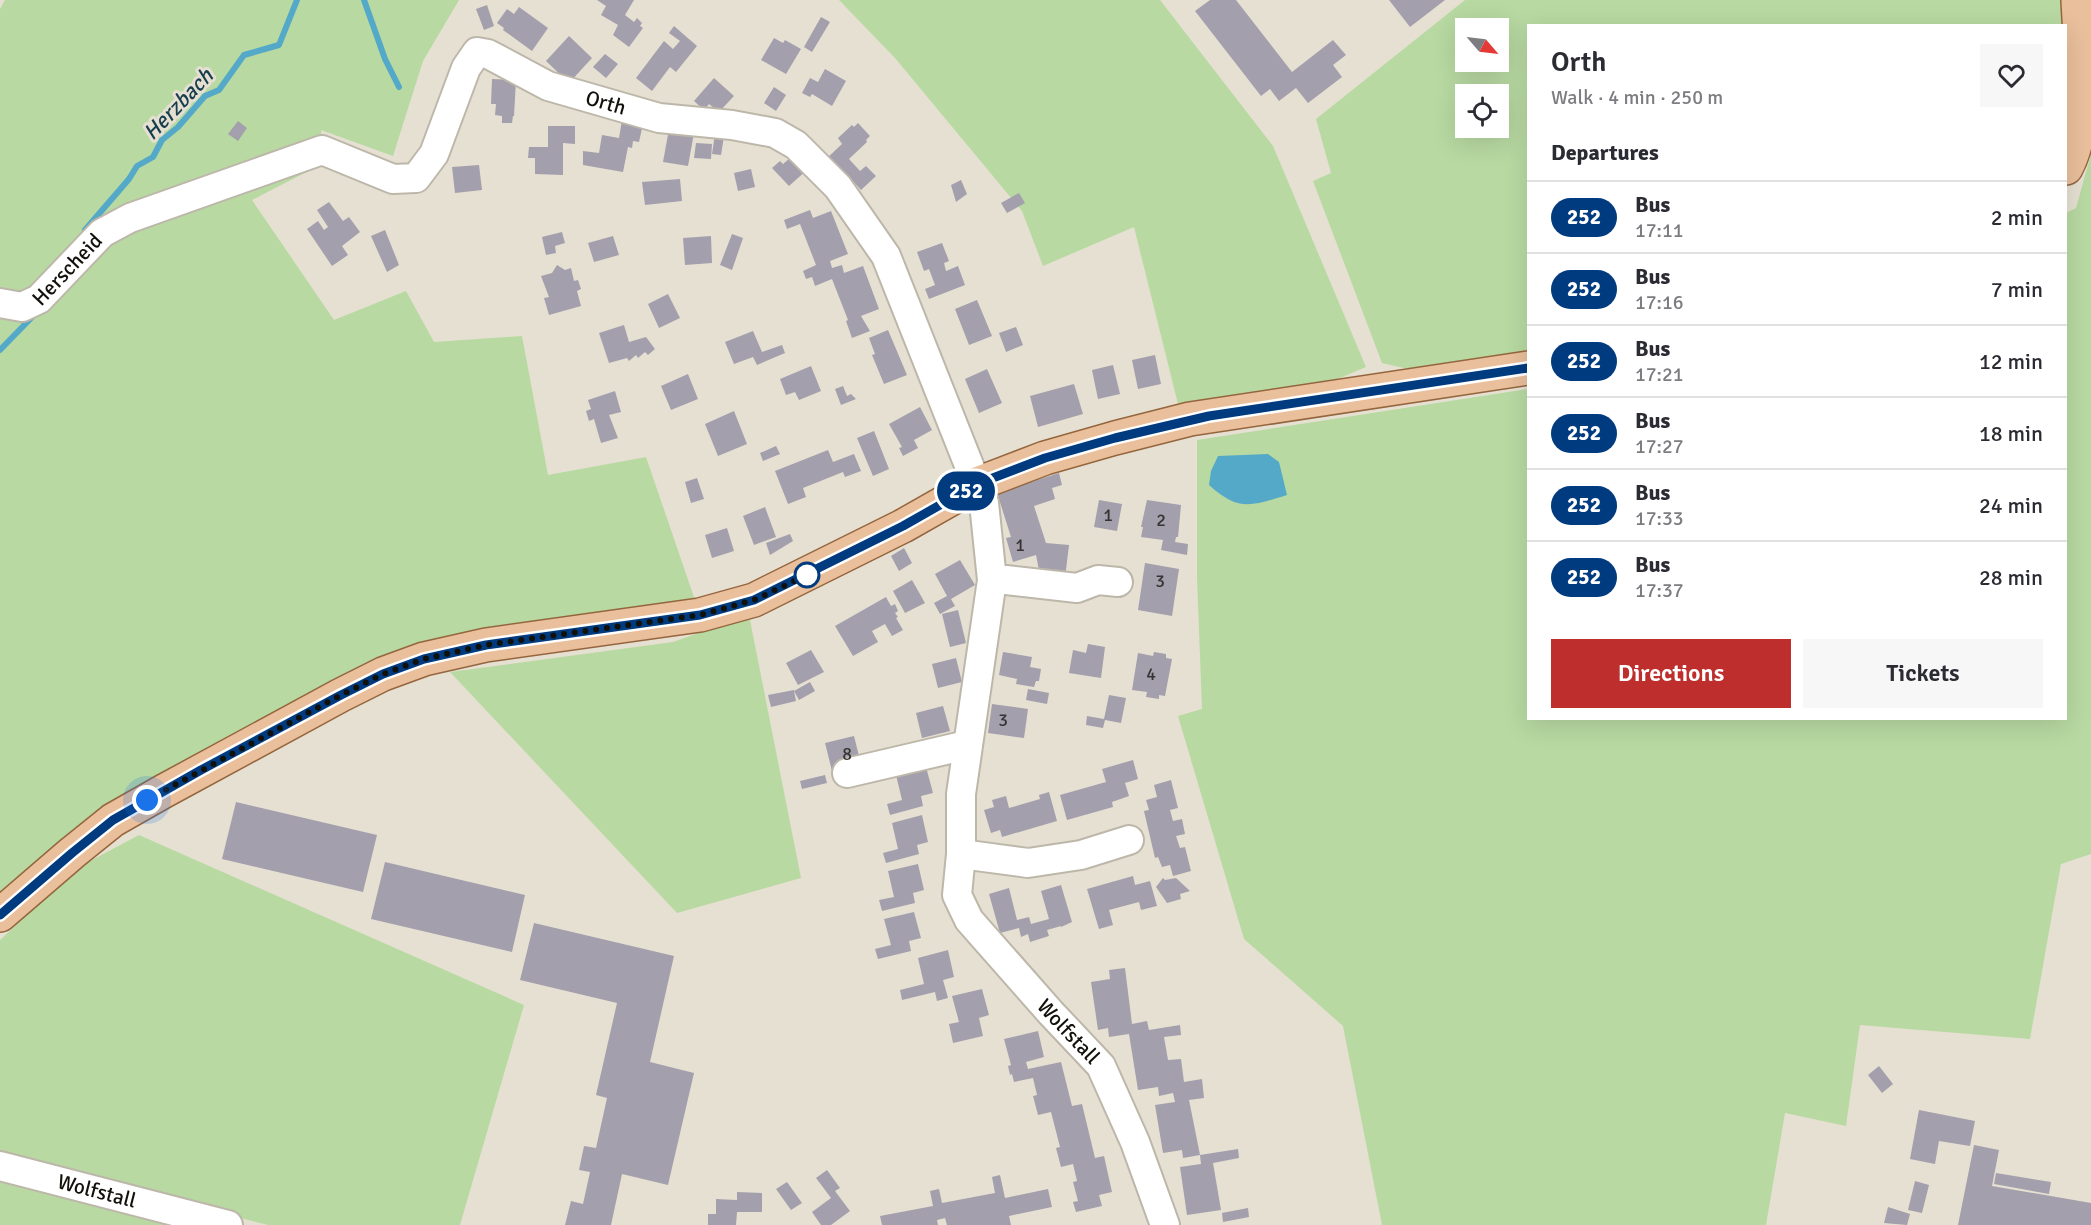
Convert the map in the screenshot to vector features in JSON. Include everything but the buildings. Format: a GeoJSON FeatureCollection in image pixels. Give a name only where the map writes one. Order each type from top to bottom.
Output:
{"type":"FeatureCollection","features":[{"type":"Feature","properties":{"kind":"main road"},"geometry":{"type":"LineString","coordinates":[[2067,166],[2081,116],[2079,0]]}},
{"type":"Feature","properties":{"kind":"main road"},"geometry":{"type":"LineString","coordinates":[[0,915],[113,820],[201,770],[383,674],[424,659],[486,645],[700,615],[754,600],[903,526],[977,484],[1045,458],[1115,438],[1190,419],[1527,368]]}},
{"type":"Feature","properties":{"kind":"street","name":"Orth"},"geometry":{"type":"LineString","coordinates":[[130,218],[322,150],[393,180],[416,178],[434,154],[466,68],[477,52],[488,54],[548,86],[659,118],[732,125],[775,133],[796,145],[838,187],[886,256],[933,380],[977,484]]}},
{"type":"Feature","properties":{"kind":"street","name":"Herscheid"},"geometry":{"type":"LineString","coordinates":[[0,303],[22,307],[39,299],[102,233],[130,218]]}},
{"type":"Feature","properties":{"kind":"street","name":"Wolfstall"},"geometry":{"type":"LineString","coordinates":[[977,484],[984,503],[992,580],[989,614],[961,794],[961,854],[957,896],[969,920],[1101,1066],[1135,1142],[1165,1225]]}},
{"type":"Feature","properties":{"kind":"street"},"geometry":{"type":"LineString","coordinates":[[992,580],[1077,588],[1098,580],[1118,582]]}},
{"type":"Feature","properties":{"kind":"street"},"geometry":{"type":"LineString","coordinates":[[847,773],[967,745]]}},
{"type":"Feature","properties":{"kind":"street"},"geometry":{"type":"LineString","coordinates":[[961,854],[1028,862],[1081,855],[1129,840]]}},
{"type":"Feature","properties":{"kind":"street","name":"Wolfstall"},"geometry":{"type":"LineString","coordinates":[[0,1166],[228,1225]]}},
{"type":"Feature","properties":{"kind":"green space"},"geometry":{"type":"Polygon","coordinates":[[[5,0],[459,0],[423,61],[393,156],[321,130],[324,163],[252,200],[334,320],[406,291],[434,342],[522,336],[548,475],[646,457],[696,603],[419,648],[0,898],[0,9],[5,0]]]}},
{"type":"Feature","properties":{"kind":"green space"},"geometry":{"type":"Polygon","coordinates":[[[839,0],[1160,0],[1273,146],[1366,367],[1335,380],[1178,404],[1134,227],[1043,266],[1022,211],[895,58],[839,0]]]}},
{"type":"Feature","properties":{"kind":"green space"},"geometry":{"type":"Polygon","coordinates":[[[1465,0],[2065,0],[2066,24],[1527,24],[1527,354],[1417,371],[1382,363],[1313,181],[1331,173],[1316,119],[1465,0]]]}},
{"type":"Feature","properties":{"kind":"green space"},"geometry":{"type":"Polygon","coordinates":[[[2091,154],[2091,854],[2061,864],[2030,1039],[1860,1025],[1846,1126],[1785,1113],[1766,1225],[1382,1225],[1343,1026],[1244,939],[1178,716],[1202,709],[1197,577],[1197,440],[1527,389],[1527,720],[2067,720],[2067,212],[2076,208],[2091,154]]]}},
{"type":"Feature","properties":{"kind":"green space"},"geometry":{"type":"Polygon","coordinates":[[[749,615],[801,878],[677,913],[450,672],[673,642],[749,615]]]}},
{"type":"Feature","properties":{"kind":"green space"},"geometry":{"type":"Polygon","coordinates":[[[139,835],[524,1005],[460,1225],[268,1225],[0,1156],[0,940],[79,867],[139,835]]]}},
{"type":"Feature","properties":{"kind":"green space"},"geometry":{"type":"Polygon","coordinates":[[[0,1179],[189,1225],[0,1225],[0,1179]]]}},
{"type":"Feature","properties":{"kind":"water"},"geometry":{"type":"Polygon","coordinates":[[[1268,454],[1279,462],[1287,495],[1254,504],[1237,503],[1219,494],[1209,485],[1211,471],[1218,456],[1268,454]]]}},
{"type":"Feature","properties":{"kind":"waterway","name":"Herzbach"},"geometry":{"type":"LineString","coordinates":[[85,230],[129,179],[137,166],[153,157],[162,140],[178,127],[205,96],[219,90],[244,55],[279,45],[297,0]]}},
{"type":"Feature","properties":{"kind":"waterway"},"geometry":{"type":"LineString","coordinates":[[364,0],[385,59],[399,87]]}},
{"type":"Feature","properties":{"kind":"waterway","name":"Herzbach"},"geometry":{"type":"LineString","coordinates":[[0,350],[35,314]]}},
{"type":"Feature","properties":{"kind":"bus line","name":"252"},"geometry":{"type":"LineString","coordinates":[[0,915],[113,820],[341,695],[383,674],[424,659],[486,645],[700,615],[754,600],[903,526],[977,484],[1045,458],[1115,438],[1190,419],[1527,368]]}},
{"type":"Feature","properties":{"kind":"route"},"geometry":{"type":"LineString","coordinates":[[147,800],[341,695],[383,674],[424,659],[486,645],[700,615],[754,600],[807,575]]}}]}
